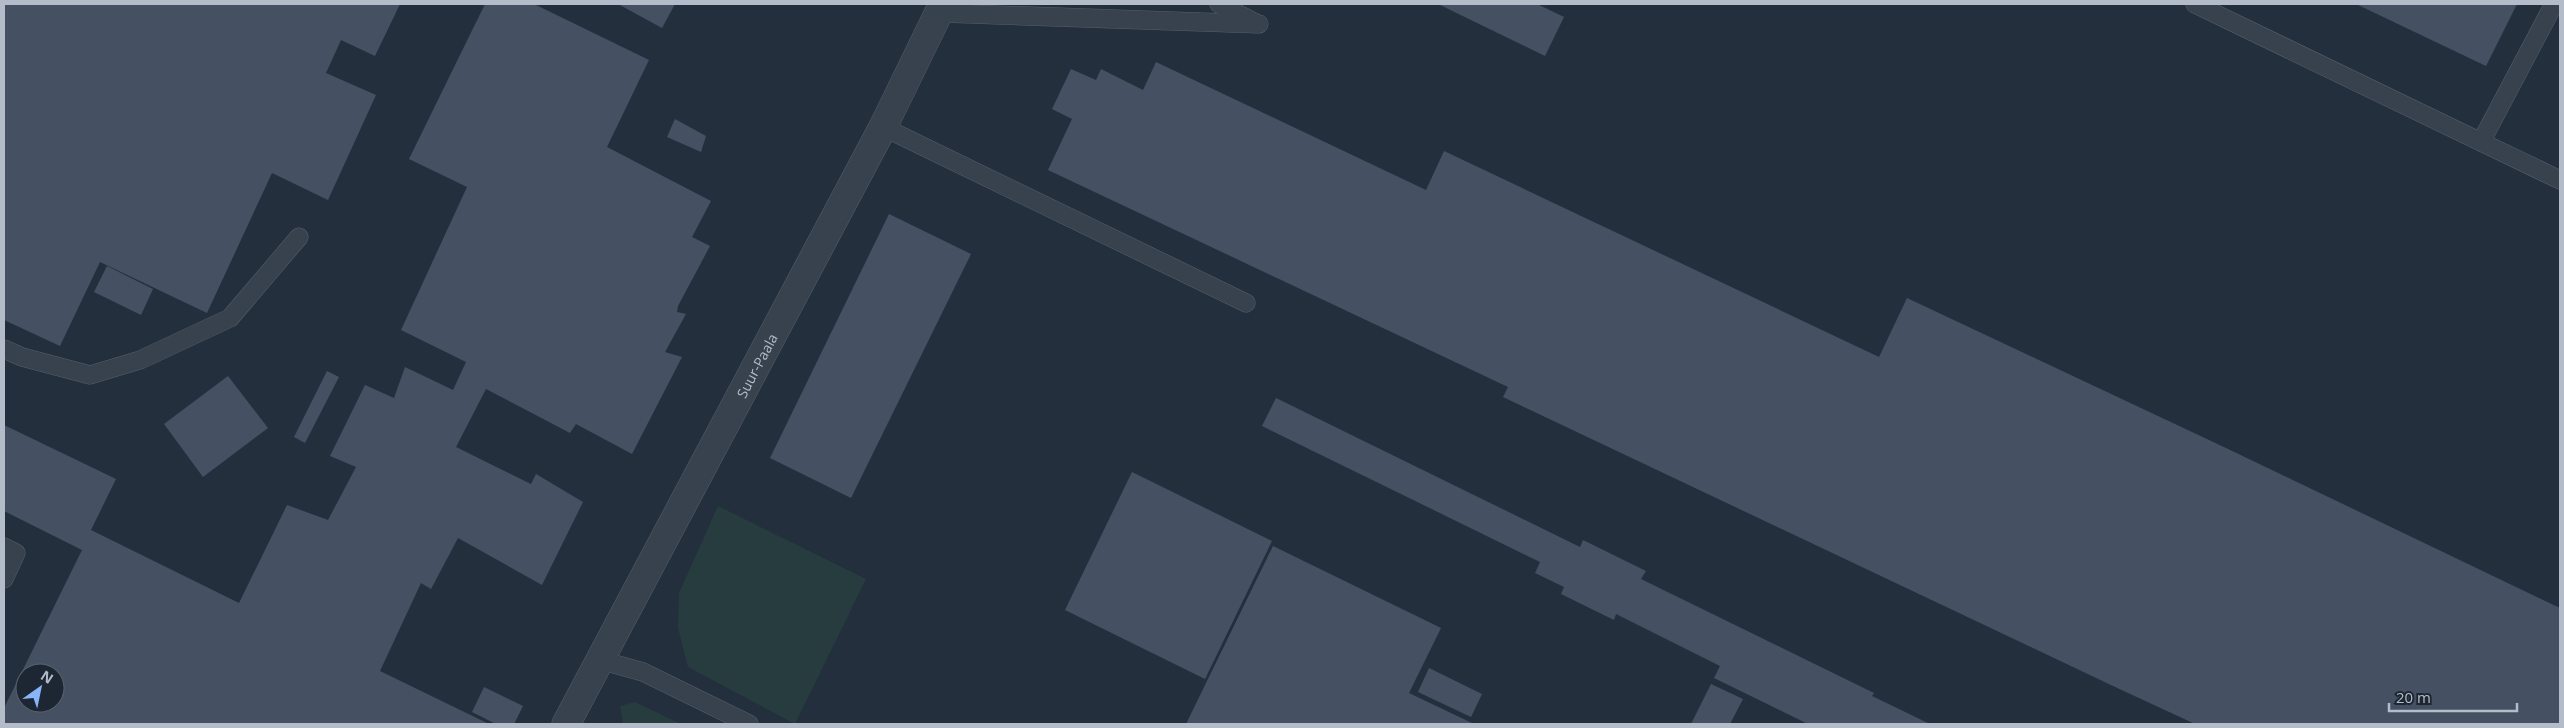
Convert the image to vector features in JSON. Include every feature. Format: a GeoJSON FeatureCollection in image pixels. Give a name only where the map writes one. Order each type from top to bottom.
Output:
{"type":"FeatureCollection","features":[{"type":"Feature","properties":{"kind":"street","name":"Suur-Paala"},"geometry":{"type":"LineString","coordinates":[[566,724],[883,127],[941,8]]}},
{"type":"Feature","properties":{"kind":"lane"},"geometry":{"type":"LineString","coordinates":[[941,8],[1259,24],[1220,4]]}},
{"type":"Feature","properties":{"kind":"lane"},"geometry":{"type":"LineString","coordinates":[[2195,4],[2560,180]]}},
{"type":"Feature","properties":{"kind":"lane"},"geometry":{"type":"LineString","coordinates":[[2481,142],[2554,4]]}},
{"type":"Feature","properties":{"kind":"lane"},"geometry":{"type":"LineString","coordinates":[[883,127],[1246,303]]}},
{"type":"Feature","properties":{"kind":"lane"},"geometry":{"type":"LineString","coordinates":[[4,349],[90,375],[140,360],[230,318],[299,238]]}},
{"type":"Feature","properties":{"kind":"lane"},"geometry":{"type":"LineString","coordinates":[[4,547],[16,553],[4,579]]}},
{"type":"Feature","properties":{"kind":"lane"},"geometry":{"type":"LineString","coordinates":[[600,660],[643,672],[749,724]]}},
{"type":"Feature","properties":{"kind":"green space"},"geometry":{"type":"Polygon","coordinates":[[[718,506],[866,579],[795,724],[688,667],[678,628],[679,593],[718,506]]]}},
{"type":"Feature","properties":{"kind":"green space"},"geometry":{"type":"Polygon","coordinates":[[[635,702],[681,724],[623,724],[620,706],[635,702]]]}},
{"type":"Feature","properties":{"kind":"building"},"geometry":{"type":"Polygon","coordinates":[[[4,4],[400,4],[375,56],[341,40],[326,73],[376,95],[328,200],[272,173],[207,313],[100,262],[60,346],[4,320],[4,4]]]}},
{"type":"Feature","properties":{"kind":"building"},"geometry":{"type":"Polygon","coordinates":[[[485,4],[534,4],[649,60],[607,147],[711,201],[692,237],[710,246],[678,306],[677,312],[686,314],[665,352],[682,357],[632,454],[576,424],[570,433],[486,389],[456,447],[531,484],[536,474],[583,502],[542,585],[458,538],[431,589],[421,583],[380,671],[489,724],[4,724],[4,708],[15,686],[15,713],[65,713],[65,663],[26,663],[82,550],[4,511],[4,425],[116,479],[91,530],[239,603],[287,505],[328,520],[356,467],[330,456],[365,385],[394,398],[405,367],[453,390],[466,362],[401,330],[467,187],[409,159],[485,4]]]}},
{"type":"Feature","properties":{"kind":"building"},"geometry":{"type":"Polygon","coordinates":[[[618,4],[675,4],[662,28],[618,4]]]}},
{"type":"Feature","properties":{"kind":"building"},"geometry":{"type":"Polygon","coordinates":[[[1438,4],[1537,4],[1564,17],[1545,56],[1438,4]]]}},
{"type":"Feature","properties":{"kind":"building"},"geometry":{"type":"Polygon","coordinates":[[[2356,4],[2517,4],[2486,66],[2356,4]]]}},
{"type":"Feature","properties":{"kind":"building"},"geometry":{"type":"Polygon","coordinates":[[[1156,62],[1426,190],[1444,151],[1879,357],[1907,298],[2226,448],[2560,608],[2560,724],[2195,724],[2113,686],[1503,397],[1508,387],[1048,170],[1072,119],[1052,109],[1071,69],[1096,80],[1101,69],[1143,90],[1156,62]]]}},
{"type":"Feature","properties":{"kind":"building"},"geometry":{"type":"Polygon","coordinates":[[[675,119],[706,136],[701,152],[667,137],[675,119]]]}},
{"type":"Feature","properties":{"kind":"building"},"geometry":{"type":"Polygon","coordinates":[[[889,214],[971,254],[851,498],[770,458],[889,214]]]}},
{"type":"Feature","properties":{"kind":"building"},"geometry":{"type":"Polygon","coordinates":[[[107,266],[153,289],[141,315],[94,292],[107,266]]]}},
{"type":"Feature","properties":{"kind":"building"},"geometry":{"type":"Polygon","coordinates":[[[327,371],[339,377],[305,443],[294,437],[327,371]]]}},
{"type":"Feature","properties":{"kind":"building"},"geometry":{"type":"Polygon","coordinates":[[[228,376],[268,428],[203,477],[164,424],[228,376]]]}},
{"type":"Feature","properties":{"kind":"building"},"geometry":{"type":"Polygon","coordinates":[[[1276,398],[1580,547],[1583,540],[1646,571],[1641,579],[1874,693],[1872,696],[1930,724],[1808,724],[1714,678],[1720,666],[1616,614],[1614,620],[1561,594],[1564,587],[1535,573],[1540,562],[1262,426],[1276,398]]]}},
{"type":"Feature","properties":{"kind":"building"},"geometry":{"type":"Polygon","coordinates":[[[1132,472],[1272,541],[1205,679],[1065,610],[1132,472]]]}},
{"type":"Feature","properties":{"kind":"building"},"geometry":{"type":"Polygon","coordinates":[[[1273,546],[1441,628],[1409,693],[1474,724],[1186,724],[1273,546]]]}},
{"type":"Feature","properties":{"kind":"building"},"geometry":{"type":"Polygon","coordinates":[[[1429,668],[1482,694],[1471,717],[1418,692],[1429,668]]]}},
{"type":"Feature","properties":{"kind":"building"},"geometry":{"type":"Polygon","coordinates":[[[1711,684],[1743,699],[1730,724],[1691,724],[1711,684]]]}},
{"type":"Feature","properties":{"kind":"building"},"geometry":{"type":"Polygon","coordinates":[[[484,687],[523,706],[514,724],[496,724],[472,712],[484,687]]]}}]}
